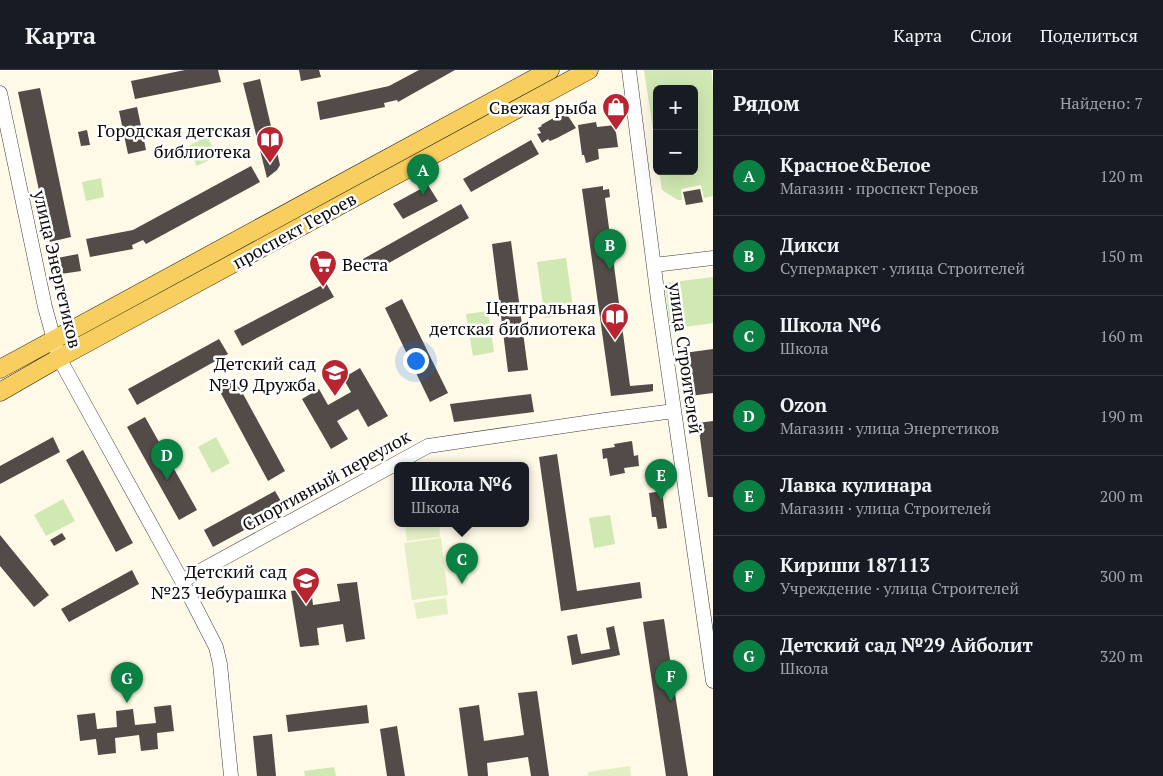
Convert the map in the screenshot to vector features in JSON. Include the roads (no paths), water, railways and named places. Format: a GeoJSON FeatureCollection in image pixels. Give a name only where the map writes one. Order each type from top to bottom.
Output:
{"type":"FeatureCollection","features":[{"type":"Feature","properties":{"kind":"main road","name":"проспект Героев"},"geometry":{"type":"LineString","coordinates":[[0,369],[550,70]]}},
{"type":"Feature","properties":{"kind":"main road","name":"проспект Героев"},"geometry":{"type":"LineString","coordinates":[[0,392],[58,358],[589,70]]}},
{"type":"Feature","properties":{"kind":"street","name":"улица Строителей"},"geometry":{"type":"LineString","coordinates":[[629,70],[642,179],[713,681]]}},
{"type":"Feature","properties":{"kind":"street","name":"улица Энергетиков"},"geometry":{"type":"LineString","coordinates":[[0,93],[44,307],[58,358],[182,581],[216,647],[220,664],[231,776]]}},
{"type":"Feature","properties":{"kind":"street"},"geometry":{"type":"LineString","coordinates":[[654,264],[713,258]]}},
{"type":"Feature","properties":{"kind":"street","name":"Спортивный переулок"},"geometry":{"type":"LineString","coordinates":[[399,462],[428,446],[674,411]]}},
{"type":"Feature","properties":{"kind":"street","name":"Спортивный переулок"},"geometry":{"type":"LineString","coordinates":[[182,581],[394,465]]}},
{"type":"Feature","properties":{"kind":"place","name":"Свежая рыба"},"geometry":{"type":"Point","coordinates":[616,131]}},
{"type":"Feature","properties":{"kind":"place","name":"Городская детская библиотека"},"geometry":{"type":"Point","coordinates":[270,164]}},
{"type":"Feature","properties":{"kind":"place","name":"Красное&Белое"},"geometry":{"type":"Point","coordinates":[423,195]}},
{"type":"Feature","properties":{"kind":"place","name":"Дикси"},"geometry":{"type":"Point","coordinates":[610,270]}},
{"type":"Feature","properties":{"kind":"place","name":"Веста"},"geometry":{"type":"Point","coordinates":[323,288]}},
{"type":"Feature","properties":{"kind":"place","name":"Центральная детская библиотека"},"geometry":{"type":"Point","coordinates":[615,341]}},
{"type":"Feature","properties":{"kind":"place","name":"Детский сад №19 Дружба"},"geometry":{"type":"Point","coordinates":[335,397]}},
{"type":"Feature","properties":{"kind":"place","name":"Ozon"},"geometry":{"type":"Point","coordinates":[167,480]}},
{"type":"Feature","properties":{"kind":"place","name":"Лавка кулинара"},"geometry":{"type":"Point","coordinates":[661,500]}},
{"type":"Feature","properties":{"kind":"place","name":"Школа №6"},"geometry":{"type":"Point","coordinates":[462,584]}},
{"type":"Feature","properties":{"kind":"place","name":"Детский сад №23 Чебурашка"},"geometry":{"type":"Point","coordinates":[306,605]}},
{"type":"Feature","properties":{"kind":"place","name":"Кириши 187113"},"geometry":{"type":"Point","coordinates":[671,701]}},
{"type":"Feature","properties":{"kind":"place","name":"Детский сад №29 Айболит"},"geometry":{"type":"Point","coordinates":[127,703]}}]}
